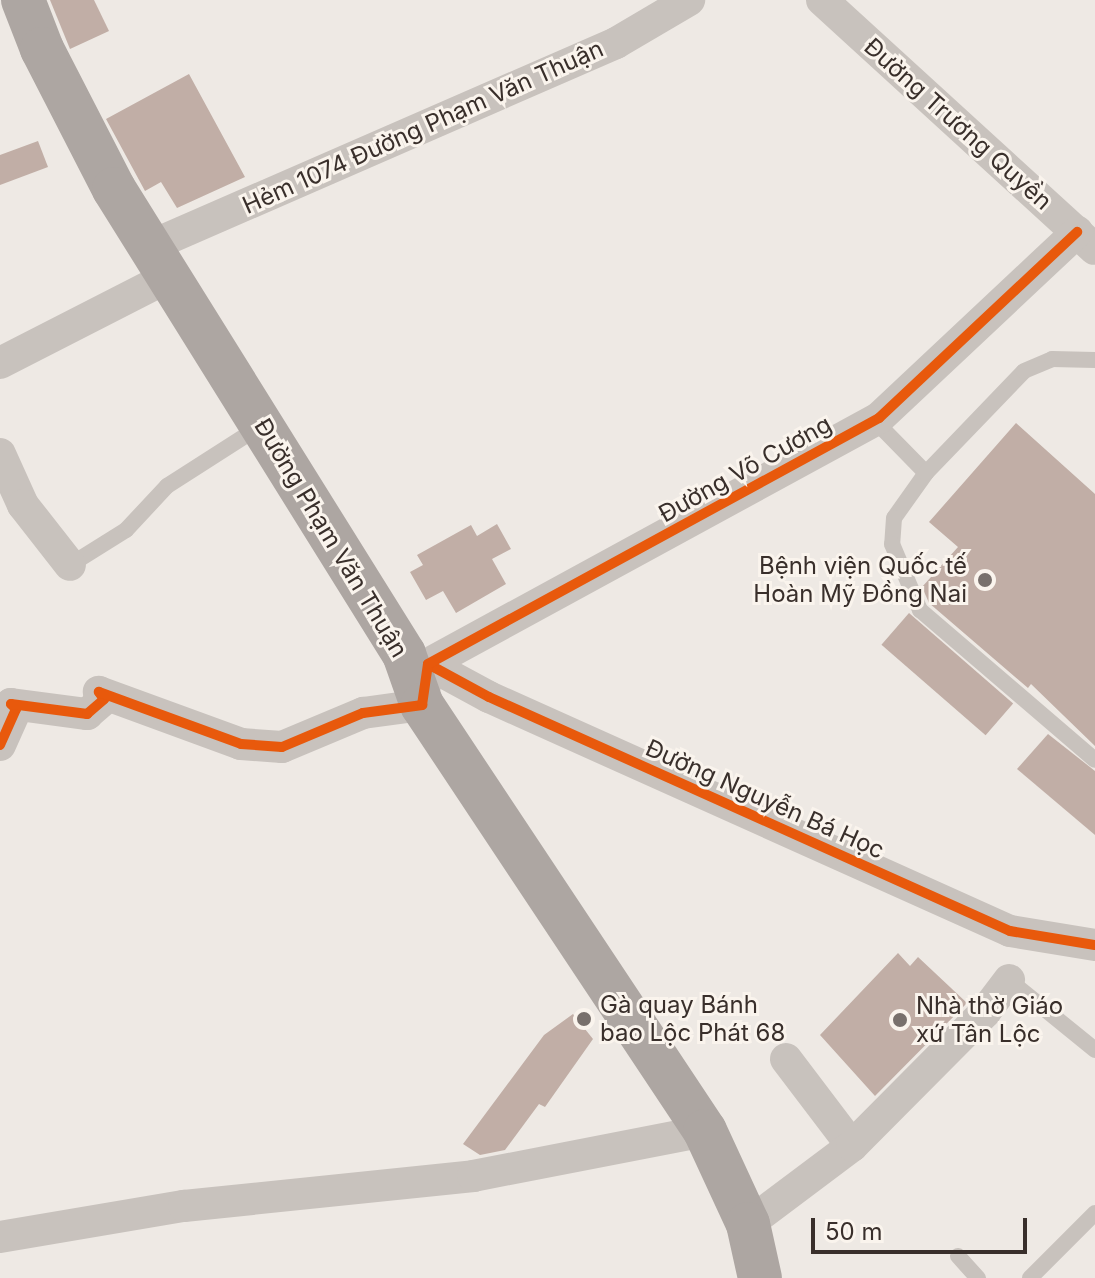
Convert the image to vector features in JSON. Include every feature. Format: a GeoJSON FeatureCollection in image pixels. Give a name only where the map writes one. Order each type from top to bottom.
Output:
{"type":"FeatureCollection","features":[{"type":"Feature","properties":{"kind":"main road","name":"Đường Phạm Văn Thuận"},"geometry":{"type":"LineString","coordinates":[[23,0],[42,49],[114,189],[705,1131],[748,1224],[760,1278]]}},
{"type":"Feature","properties":{"kind":"street","name":"Hẻm 1074 Đường Phạm Văn Thuận"},"geometry":{"type":"LineString","coordinates":[[0,363],[162,261],[616,43],[689,0]]}},
{"type":"Feature","properties":{"kind":"street","name":"Đường Trương Quyền"},"geometry":{"type":"LineString","coordinates":[[822,0],[1086,240]]}},
{"type":"Feature","properties":{"kind":"street","name":"Đường Võ Cương"},"geometry":{"type":"LineString","coordinates":[[425,684],[875,421],[1086,240]]}},
{"type":"Feature","properties":{"kind":"street"},"geometry":{"type":"LineString","coordinates":[[0,454],[23,505],[51,535],[70,565]]}},
{"type":"Feature","properties":{"kind":"street"},"geometry":{"type":"LineString","coordinates":[[0,745],[16,709],[11,704],[87,714],[104,699],[99,692],[241,744],[282,747],[425,684]]}},
{"type":"Feature","properties":{"kind":"street","name":"Đường Nguyễn Bá Học"},"geometry":{"type":"LineString","coordinates":[[425,684],[489,697],[961,911],[1033,937],[1095,945]]}},
{"type":"Feature","properties":{"kind":"street"},"geometry":{"type":"LineString","coordinates":[[748,1224],[852,1146],[985,1012],[1012,975],[1033,937]]}},
{"type":"Feature","properties":{"kind":"street"},"geometry":{"type":"LineString","coordinates":[[786,1059],[852,1146]]}},
{"type":"Feature","properties":{"kind":"street"},"geometry":{"type":"LineString","coordinates":[[0,1237],[184,1206],[473,1176],[705,1131]]}},
{"type":"Feature","properties":{"kind":"lane"},"geometry":{"type":"LineString","coordinates":[[1095,360],[1052,359],[1024,371],[926,473],[894,518],[892,544],[920,610],[1095,760]]}},
{"type":"Feature","properties":{"kind":"lane"},"geometry":{"type":"LineString","coordinates":[[875,421],[926,473]]}},
{"type":"Feature","properties":{"kind":"lane"},"geometry":{"type":"LineString","coordinates":[[70,565],[126,530],[167,486],[262,425]]}},
{"type":"Feature","properties":{"kind":"lane"},"geometry":{"type":"LineString","coordinates":[[1012,975],[1095,1050]]}},
{"type":"Feature","properties":{"kind":"lane"},"geometry":{"type":"LineString","coordinates":[[1030,1278],[1095,1213]]}},
{"type":"Feature","properties":{"kind":"lane"},"geometry":{"type":"LineString","coordinates":[[958,1256],[978,1278]]}},
{"type":"Feature","properties":{"kind":"building"},"geometry":{"type":"Polygon","coordinates":[[[50,0],[94,0],[109,31],[70,49],[50,0]]]}},
{"type":"Feature","properties":{"kind":"building"},"geometry":{"type":"Polygon","coordinates":[[[189,74],[245,177],[177,208],[161,182],[145,191],[106,119],[189,74]]]}},
{"type":"Feature","properties":{"kind":"building"},"geometry":{"type":"Polygon","coordinates":[[[38,141],[48,167],[0,185],[0,155],[38,141]]]}},
{"type":"Feature","properties":{"kind":"building"},"geometry":{"type":"Polygon","coordinates":[[[1016,423],[1095,494],[1095,746],[1031,684],[1028,688],[929,603],[922,587],[958,547],[929,522],[1016,423]]]}},
{"type":"Feature","properties":{"kind":"building"},"geometry":{"type":"Polygon","coordinates":[[[497,524],[511,549],[492,559],[506,584],[456,613],[443,591],[426,600],[410,572],[423,565],[417,555],[471,525],[477,536],[497,524]]]}},
{"type":"Feature","properties":{"kind":"building"},"geometry":{"type":"Polygon","coordinates":[[[909,613],[1013,704],[986,735],[881,645],[909,613]]]}},
{"type":"Feature","properties":{"kind":"building"},"geometry":{"type":"Polygon","coordinates":[[[1048,734],[1095,771],[1095,835],[1017,769],[1048,734]]]}},
{"type":"Feature","properties":{"kind":"building","name":"Nhà thờ Giáo xứ Tân Lộc"},"geometry":{"type":"Polygon","coordinates":[[[898,953],[910,966],[918,957],[967,1003],[875,1096],[820,1035],[898,953]]]}},
{"type":"Feature","properties":{"kind":"building"},"geometry":{"type":"Polygon","coordinates":[[[573,1014],[593,1039],[545,1107],[539,1104],[505,1150],[480,1155],[463,1144],[544,1035],[573,1014]]]}},
{"type":"Feature","properties":{"kind":"cycle path"},"geometry":{"type":"LineString","coordinates":[[0,745],[16,709],[11,704],[87,714],[104,699],[99,692],[241,744],[282,747],[363,713],[422,705],[428,664],[879,418],[1077,232]]}},
{"type":"Feature","properties":{"kind":"cycle path"},"geometry":{"type":"LineString","coordinates":[[428,664],[489,697],[1010,931],[1095,945]]}},
{"type":"Feature","properties":{"kind":"place","name":"Bệnh viện Quốc tế Hoàn Mỹ Đồng Nai"},"geometry":{"type":"Point","coordinates":[985,580]}},
{"type":"Feature","properties":{"kind":"place","name":"Gà quay Bánh bao Lộc Phát 68"},"geometry":{"type":"Point","coordinates":[584,1019]}},
{"type":"Feature","properties":{"kind":"place","name":"Nhà thờ Giáo xứ Tân Lộc"},"geometry":{"type":"Point","coordinates":[900,1020]}}]}
